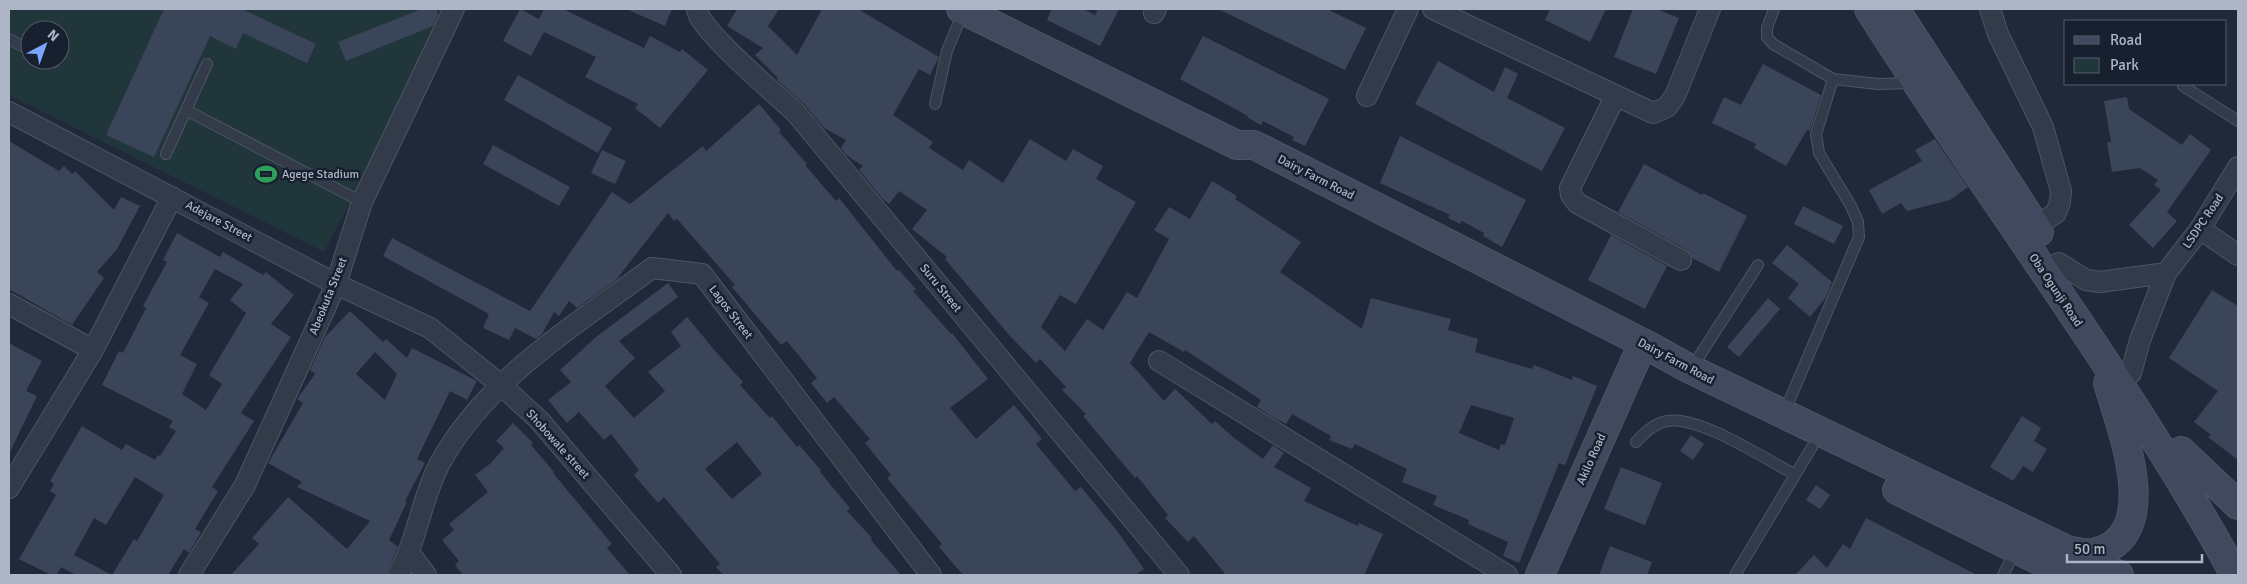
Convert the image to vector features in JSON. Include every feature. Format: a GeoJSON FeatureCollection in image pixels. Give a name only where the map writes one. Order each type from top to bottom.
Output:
{"type":"FeatureCollection","features":[{"type":"Feature","properties":{"kind":"main road","name":"Dairy Farm Road"},"geometry":{"type":"LineString","coordinates":[[962,9],[1237,145],[1254,145],[1640,350],[1812,447],[2016,550],[2119,575]]}},
{"type":"Feature","properties":{"kind":"main road","name":"Oba Ogunji Road"},"geometry":{"type":"LineString","coordinates":[[1869,9],[1916,82],[2028,231],[2059,263],[2181,451],[2238,546]]}},
{"type":"Feature","properties":{"kind":"main road","name":"Oba Ogunji Road"},"geometry":{"type":"LineString","coordinates":[[1895,9],[2028,231],[2100,356],[2201,512],[2235,575]]}},
{"type":"Feature","properties":{"kind":"main road","name":"Dairy Farm Road"},"geometry":{"type":"LineString","coordinates":[[1640,350],[1690,369],[1783,415],[2069,563]]}},
{"type":"Feature","properties":{"kind":"main road","name":"Akilo Road"},"geometry":{"type":"LineString","coordinates":[[1540,575],[1640,350]]}},
{"type":"Feature","properties":{"kind":"main road"},"geometry":{"type":"LineString","coordinates":[[2069,563],[2118,542],[2130,523],[2135,488],[2127,449],[2100,356]]}},
{"type":"Feature","properties":{"kind":"main road"},"geometry":{"type":"LineString","coordinates":[[2181,451],[2238,505]]}},
{"type":"Feature","properties":{"kind":"street","name":"Abeokuta Street"},"geometry":{"type":"LineString","coordinates":[[189,575],[245,485],[336,284],[362,202],[454,9]]}},
{"type":"Feature","properties":{"kind":"street","name":"Suru Street"},"geometry":{"type":"LineString","coordinates":[[697,9],[696,13],[703,24],[721,43],[796,113],[1180,575]]}},
{"type":"Feature","properties":{"kind":"street"},"geometry":{"type":"LineString","coordinates":[[1367,96],[1408,9]]}},
{"type":"Feature","properties":{"kind":"street"},"geometry":{"type":"LineString","coordinates":[[1434,9],[1653,113],[1667,107],[1676,96],[1710,9]]}},
{"type":"Feature","properties":{"kind":"street"},"geometry":{"type":"LineString","coordinates":[[1990,9],[1998,34],[2043,127],[2061,191],[2056,213],[2028,231]]}},
{"type":"Feature","properties":{"kind":"street"},"geometry":{"type":"LineString","coordinates":[[1616,97],[1570,188],[1571,194],[1577,203],[1595,214],[1681,260]]}},
{"type":"Feature","properties":{"kind":"street","name":"Adejare Street"},"geometry":{"type":"LineString","coordinates":[[9,112],[336,284],[430,328]]}},
{"type":"Feature","properties":{"kind":"street","name":"LSDPC Road"},"geometry":{"type":"LineString","coordinates":[[2131,373],[2140,340],[2166,272],[2200,229],[2238,167]]}},
{"type":"Feature","properties":{"kind":"street"},"geometry":{"type":"LineString","coordinates":[[9,488],[93,350],[172,197]]}},
{"type":"Feature","properties":{"kind":"street"},"geometry":{"type":"LineString","coordinates":[[2200,229],[2238,255]]}},
{"type":"Feature","properties":{"kind":"street"},"geometry":{"type":"LineString","coordinates":[[2059,263],[2086,280],[2100,282],[2166,272]]}},
{"type":"Feature","properties":{"kind":"street","name":"Lagos Street"},"geometry":{"type":"LineString","coordinates":[[398,575],[410,554],[417,525],[438,466],[458,434],[501,385],[534,357],[652,268],[702,274],[931,575]]}},
{"type":"Feature","properties":{"kind":"street"},"geometry":{"type":"LineString","coordinates":[[9,304],[93,350]]}},
{"type":"Feature","properties":{"kind":"street","name":"Shobowale street"},"geometry":{"type":"LineString","coordinates":[[430,328],[501,385],[539,420],[671,575]]}},
{"type":"Feature","properties":{"kind":"street"},"geometry":{"type":"LineString","coordinates":[[1159,361],[1507,575]]}},
{"type":"Feature","properties":{"kind":"street"},"geometry":{"type":"LineString","coordinates":[[410,554],[426,575]]}},
{"type":"Feature","properties":{"kind":"lane"},"geometry":{"type":"LineString","coordinates":[[935,104],[947,51],[962,9]]}},
{"type":"Feature","properties":{"kind":"lane"},"geometry":{"type":"LineString","coordinates":[[1774,9],[1767,28],[1766,37],[1773,44],[1833,79],[1878,84],[1916,82]]}},
{"type":"Feature","properties":{"kind":"lane"},"geometry":{"type":"LineString","coordinates":[[166,154],[207,64]]}},
{"type":"Feature","properties":{"kind":"lane"},"geometry":{"type":"LineString","coordinates":[[1783,415],[1859,237],[1858,222],[1851,206],[1819,153],[1816,134],[1833,79]]}},
{"type":"Feature","properties":{"kind":"lane"},"geometry":{"type":"LineString","coordinates":[[2183,86],[2238,121]]}},
{"type":"Feature","properties":{"kind":"lane"},"geometry":{"type":"LineString","coordinates":[[186,110],[362,202]]}},
{"type":"Feature","properties":{"kind":"lane"},"geometry":{"type":"LineString","coordinates":[[1690,369],[1758,265]]}},
{"type":"Feature","properties":{"kind":"lane"},"geometry":{"type":"LineString","coordinates":[[1636,442],[1646,431],[1667,421],[1699,424],[1794,474]]}},
{"type":"Feature","properties":{"kind":"lane"},"geometry":{"type":"LineString","coordinates":[[1735,575],[1794,474],[1812,447]]}},
{"type":"Feature","properties":{"kind":"lane"},"geometry":{"type":"LineString","coordinates":[[2003,575],[2016,550]]}},
{"type":"Feature","properties":{"kind":"green space","name":"Agege Stadium"},"geometry":{"type":"Polygon","coordinates":[[[9,9],[452,9],[324,252],[9,95],[9,9]]]}},
{"type":"Feature","properties":{"kind":"building"},"geometry":{"type":"Polygon","coordinates":[[[164,9],[242,9],[316,44],[307,63],[243,33],[236,49],[210,36],[154,157],[106,135],[164,9]]]}},
{"type":"Feature","properties":{"kind":"building"},"geometry":{"type":"Polygon","coordinates":[[[422,9],[436,9],[438,15],[433,26],[346,61],[338,42],[422,9]]]}},
{"type":"Feature","properties":{"kind":"building"},"geometry":{"type":"Polygon","coordinates":[[[520,9],[539,19],[544,9],[563,9],[644,48],[650,36],[680,52],[682,49],[708,70],[660,128],[635,108],[638,104],[585,77],[596,57],[544,32],[531,56],[503,41],[520,9]]]}},
{"type":"Feature","properties":{"kind":"building"},"geometry":{"type":"Polygon","coordinates":[[[626,9],[672,9],[665,26],[626,9]]]}},
{"type":"Feature","properties":{"kind":"building"},"geometry":{"type":"Polygon","coordinates":[[[737,9],[779,9],[768,26],[797,55],[822,9],[858,9],[939,57],[930,75],[919,69],[893,115],[933,142],[929,148],[963,170],[969,160],[1003,183],[1030,139],[1066,161],[1073,149],[1103,166],[1096,179],[1136,202],[1076,304],[1060,295],[1041,327],[1065,351],[1087,319],[1103,330],[1127,292],[1137,298],[1169,239],[1154,230],[1169,207],[1190,219],[1212,181],[1237,196],[1235,199],[1301,242],[1280,272],[1362,329],[1371,298],[1451,319],[1448,330],[1478,339],[1475,352],[1532,369],[1534,365],[1572,380],[1573,376],[1597,386],[1565,465],[1559,463],[1519,563],[1503,556],[1508,542],[1468,524],[1469,520],[1433,505],[1437,496],[1402,482],[1407,469],[1355,444],[1352,449],[1329,440],[1331,436],[1292,414],[1286,424],[1274,418],[1257,407],[1261,400],[1185,350],[1184,352],[1149,332],[1130,363],[1164,401],[1175,389],[1212,424],[1215,421],[1263,459],[1273,445],[1284,453],[1274,467],[1311,488],[1304,501],[1358,526],[1359,523],[1383,534],[1364,575],[1226,575],[1194,536],[1188,542],[1165,518],[1168,515],[1137,476],[1135,478],[1083,416],[1086,414],[1062,390],[1066,387],[1040,359],[1036,363],[1009,335],[945,259],[947,257],[912,229],[927,210],[899,191],[889,204],[882,198],[859,170],[863,166],[846,155],[841,148],[846,140],[824,128],[805,105],[777,80],[778,78],[755,55],[763,48],[727,26],[737,9]],[[1471,405],[1459,433],[1499,450],[1501,444],[1505,445],[1514,418],[1471,405]]]}},
{"type":"Feature","properties":{"kind":"building"},"geometry":{"type":"Polygon","coordinates":[[[1052,9],[1083,9],[1095,15],[1098,9],[1119,9],[1100,46],[1047,20],[1052,9]]]}},
{"type":"Feature","properties":{"kind":"building"},"geometry":{"type":"Polygon","coordinates":[[[1218,9],[1327,9],[1366,28],[1345,70],[1218,9]]]}},
{"type":"Feature","properties":{"kind":"building"},"geometry":{"type":"Polygon","coordinates":[[[1550,9],[1606,9],[1590,42],[1545,20],[1550,9]]]}},
{"type":"Feature","properties":{"kind":"building"},"geometry":{"type":"Polygon","coordinates":[[[1633,9],[1657,9],[1679,18],[1656,74],[1614,57],[1633,9]]]}},
{"type":"Feature","properties":{"kind":"building"},"geometry":{"type":"Polygon","coordinates":[[[1203,36],[1329,99],[1305,146],[1292,140],[1294,137],[1263,121],[1261,125],[1180,79],[1203,36]]]}},
{"type":"Feature","properties":{"kind":"building"},"geometry":{"type":"Polygon","coordinates":[[[1438,61],[1494,92],[1505,67],[1518,74],[1507,98],[1565,128],[1542,171],[1415,104],[1438,61]]]}},
{"type":"Feature","properties":{"kind":"building"},"geometry":{"type":"Polygon","coordinates":[[[1763,64],[1821,95],[1811,128],[1809,131],[1807,130],[1786,166],[1754,148],[1756,144],[1712,123],[1724,97],[1741,105],[1763,64]]]}},
{"type":"Feature","properties":{"kind":"building"},"geometry":{"type":"Polygon","coordinates":[[[518,75],[612,128],[598,153],[504,100],[518,75]]]}},
{"type":"Feature","properties":{"kind":"building"},"geometry":{"type":"Polygon","coordinates":[[[2127,97],[2129,109],[2182,145],[2190,134],[2211,150],[2167,212],[2177,221],[2153,248],[2129,225],[2161,190],[2154,185],[2158,180],[2140,168],[2112,172],[2107,142],[2111,142],[2104,101],[2127,97]]]}},
{"type":"Feature","properties":{"kind":"building"},"geometry":{"type":"Polygon","coordinates":[[[759,104],[781,130],[779,132],[807,164],[805,165],[836,201],[839,198],[897,271],[899,270],[916,289],[913,291],[952,333],[988,379],[950,408],[976,439],[1014,405],[1042,439],[1036,444],[1075,491],[1081,487],[1118,532],[1144,569],[1135,575],[963,575],[939,547],[942,544],[887,478],[891,475],[865,443],[870,439],[834,397],[827,403],[811,383],[817,378],[787,341],[781,345],[732,287],[735,285],[677,219],[674,221],[668,213],[616,280],[577,308],[569,301],[559,316],[554,312],[542,334],[536,339],[515,328],[509,340],[483,328],[489,314],[383,256],[392,238],[530,311],[612,192],[630,204],[703,146],[706,151],[759,104]]]}},
{"type":"Feature","properties":{"kind":"building"},"geometry":{"type":"Polygon","coordinates":[[[1400,136],[1526,200],[1502,247],[1483,236],[1484,233],[1462,221],[1460,224],[1448,218],[1450,215],[1380,183],[1400,136]]]}},
{"type":"Feature","properties":{"kind":"building"},"geometry":{"type":"Polygon","coordinates":[[[1935,139],[1968,187],[1950,200],[1907,211],[1901,203],[1882,214],[1869,190],[1922,161],[1915,150],[1935,139]]]}},
{"type":"Feature","properties":{"kind":"building"},"geometry":{"type":"Polygon","coordinates":[[[9,141],[59,171],[64,166],[72,174],[75,171],[114,210],[121,197],[140,206],[117,249],[97,272],[104,278],[72,325],[9,289],[9,141]]]}},
{"type":"Feature","properties":{"kind":"building"},"geometry":{"type":"Polygon","coordinates":[[[493,145],[570,187],[559,206],[483,164],[493,145]]]}},
{"type":"Feature","properties":{"kind":"building"},"geometry":{"type":"Polygon","coordinates":[[[602,150],[626,161],[615,184],[591,173],[602,150]]]}},
{"type":"Feature","properties":{"kind":"building"},"geometry":{"type":"Polygon","coordinates":[[[1644,164],[1702,195],[1703,193],[1747,216],[1719,272],[1692,258],[1687,250],[1618,212],[1644,164]]]}},
{"type":"Feature","properties":{"kind":"building"},"geometry":{"type":"Polygon","coordinates":[[[1803,206],[1843,226],[1834,244],[1794,224],[1803,206]]]}},
{"type":"Feature","properties":{"kind":"building"},"geometry":{"type":"Polygon","coordinates":[[[177,233],[220,257],[223,252],[263,275],[266,272],[294,295],[271,324],[291,337],[241,413],[254,421],[212,487],[218,491],[195,529],[201,532],[189,553],[184,549],[168,575],[112,575],[76,575],[61,567],[57,575],[51,575],[19,559],[56,495],[50,491],[54,484],[50,481],[82,426],[122,450],[126,444],[155,460],[158,455],[160,456],[176,431],[169,427],[173,421],[102,385],[119,351],[123,353],[146,308],[143,306],[167,262],[163,260],[177,233]],[[215,269],[199,297],[209,303],[180,355],[197,364],[182,394],[206,410],[222,384],[209,375],[246,313],[230,300],[243,284],[215,269]],[[135,477],[106,525],[94,518],[74,555],[112,575],[134,539],[137,541],[164,495],[135,477]]]}},
{"type":"Feature","properties":{"kind":"building"},"geometry":{"type":"Polygon","coordinates":[[[1611,235],[1667,266],[1645,309],[1588,280],[1611,235]]]}},
{"type":"Feature","properties":{"kind":"building"},"geometry":{"type":"Polygon","coordinates":[[[1787,245],[1832,282],[1826,297],[1810,317],[1788,298],[1799,284],[1772,263],[1787,245]]]}},
{"type":"Feature","properties":{"kind":"building"},"geometry":{"type":"Polygon","coordinates":[[[668,283],[678,297],[619,341],[635,358],[605,386],[634,418],[665,391],[648,372],[681,346],[671,332],[687,317],[743,382],[740,385],[770,418],[772,416],[797,447],[799,445],[821,470],[820,472],[850,508],[847,511],[872,538],[871,540],[901,575],[723,575],[716,567],[720,564],[664,497],[658,503],[634,475],[639,470],[611,434],[604,440],[579,412],[567,423],[548,400],[571,382],[560,370],[596,337],[668,283]],[[737,442],[705,469],[732,499],[762,474],[737,442]]]}},
{"type":"Feature","properties":{"kind":"building"},"geometry":{"type":"Polygon","coordinates":[[[2212,290],[2238,306],[2238,460],[2208,437],[2211,435],[2194,422],[2218,391],[2169,358],[2212,290]]]}},
{"type":"Feature","properties":{"kind":"building"},"geometry":{"type":"Polygon","coordinates":[[[1768,298],[1780,309],[1739,357],[1727,347],[1768,298]]]}},
{"type":"Feature","properties":{"kind":"building"},"geometry":{"type":"Polygon","coordinates":[[[350,311],[383,342],[386,339],[407,358],[412,348],[477,381],[467,400],[450,391],[417,459],[425,463],[405,501],[407,502],[389,540],[398,547],[386,575],[231,575],[259,544],[252,538],[288,497],[347,549],[370,521],[297,487],[302,482],[268,463],[303,403],[297,399],[315,374],[310,370],[325,337],[350,311]],[[375,352],[356,374],[385,400],[397,374],[375,352]]]}},
{"type":"Feature","properties":{"kind":"building"},"geometry":{"type":"Polygon","coordinates":[[[9,343],[42,361],[26,391],[37,396],[9,454],[9,343]]]}},
{"type":"Feature","properties":{"kind":"building"},"geometry":{"type":"Polygon","coordinates":[[[2022,416],[2041,428],[2034,441],[2047,449],[2033,472],[2023,466],[2013,481],[1990,467],[2022,416]]]}},
{"type":"Feature","properties":{"kind":"building"},"geometry":{"type":"Polygon","coordinates":[[[513,423],[533,443],[531,445],[612,544],[607,548],[630,575],[463,575],[455,565],[459,561],[442,540],[454,530],[449,524],[488,492],[475,475],[491,463],[504,448],[496,441],[513,423]]]}},
{"type":"Feature","properties":{"kind":"building"},"geometry":{"type":"Polygon","coordinates":[[[1691,435],[1704,444],[1693,460],[1680,451],[1691,435]]]}},
{"type":"Feature","properties":{"kind":"building"},"geometry":{"type":"Polygon","coordinates":[[[1621,467],[1662,483],[1645,525],[1604,509],[1621,467]]]}},
{"type":"Feature","properties":{"kind":"building"},"geometry":{"type":"Polygon","coordinates":[[[1816,485],[1830,495],[1820,509],[1806,500],[1816,485]]]}},
{"type":"Feature","properties":{"kind":"building"},"geometry":{"type":"Polygon","coordinates":[[[1866,518],[1977,575],[1795,575],[1814,555],[1827,568],[1843,544],[1850,549],[1866,518]]]}},
{"type":"Feature","properties":{"kind":"building"},"geometry":{"type":"Polygon","coordinates":[[[1610,546],[1652,562],[1647,575],[1599,575],[1610,546]]]}},
{"type":"Feature","properties":{"kind":"place","name":"Agege Stadium"},"geometry":{"type":"Point","coordinates":[266,174]}}]}
